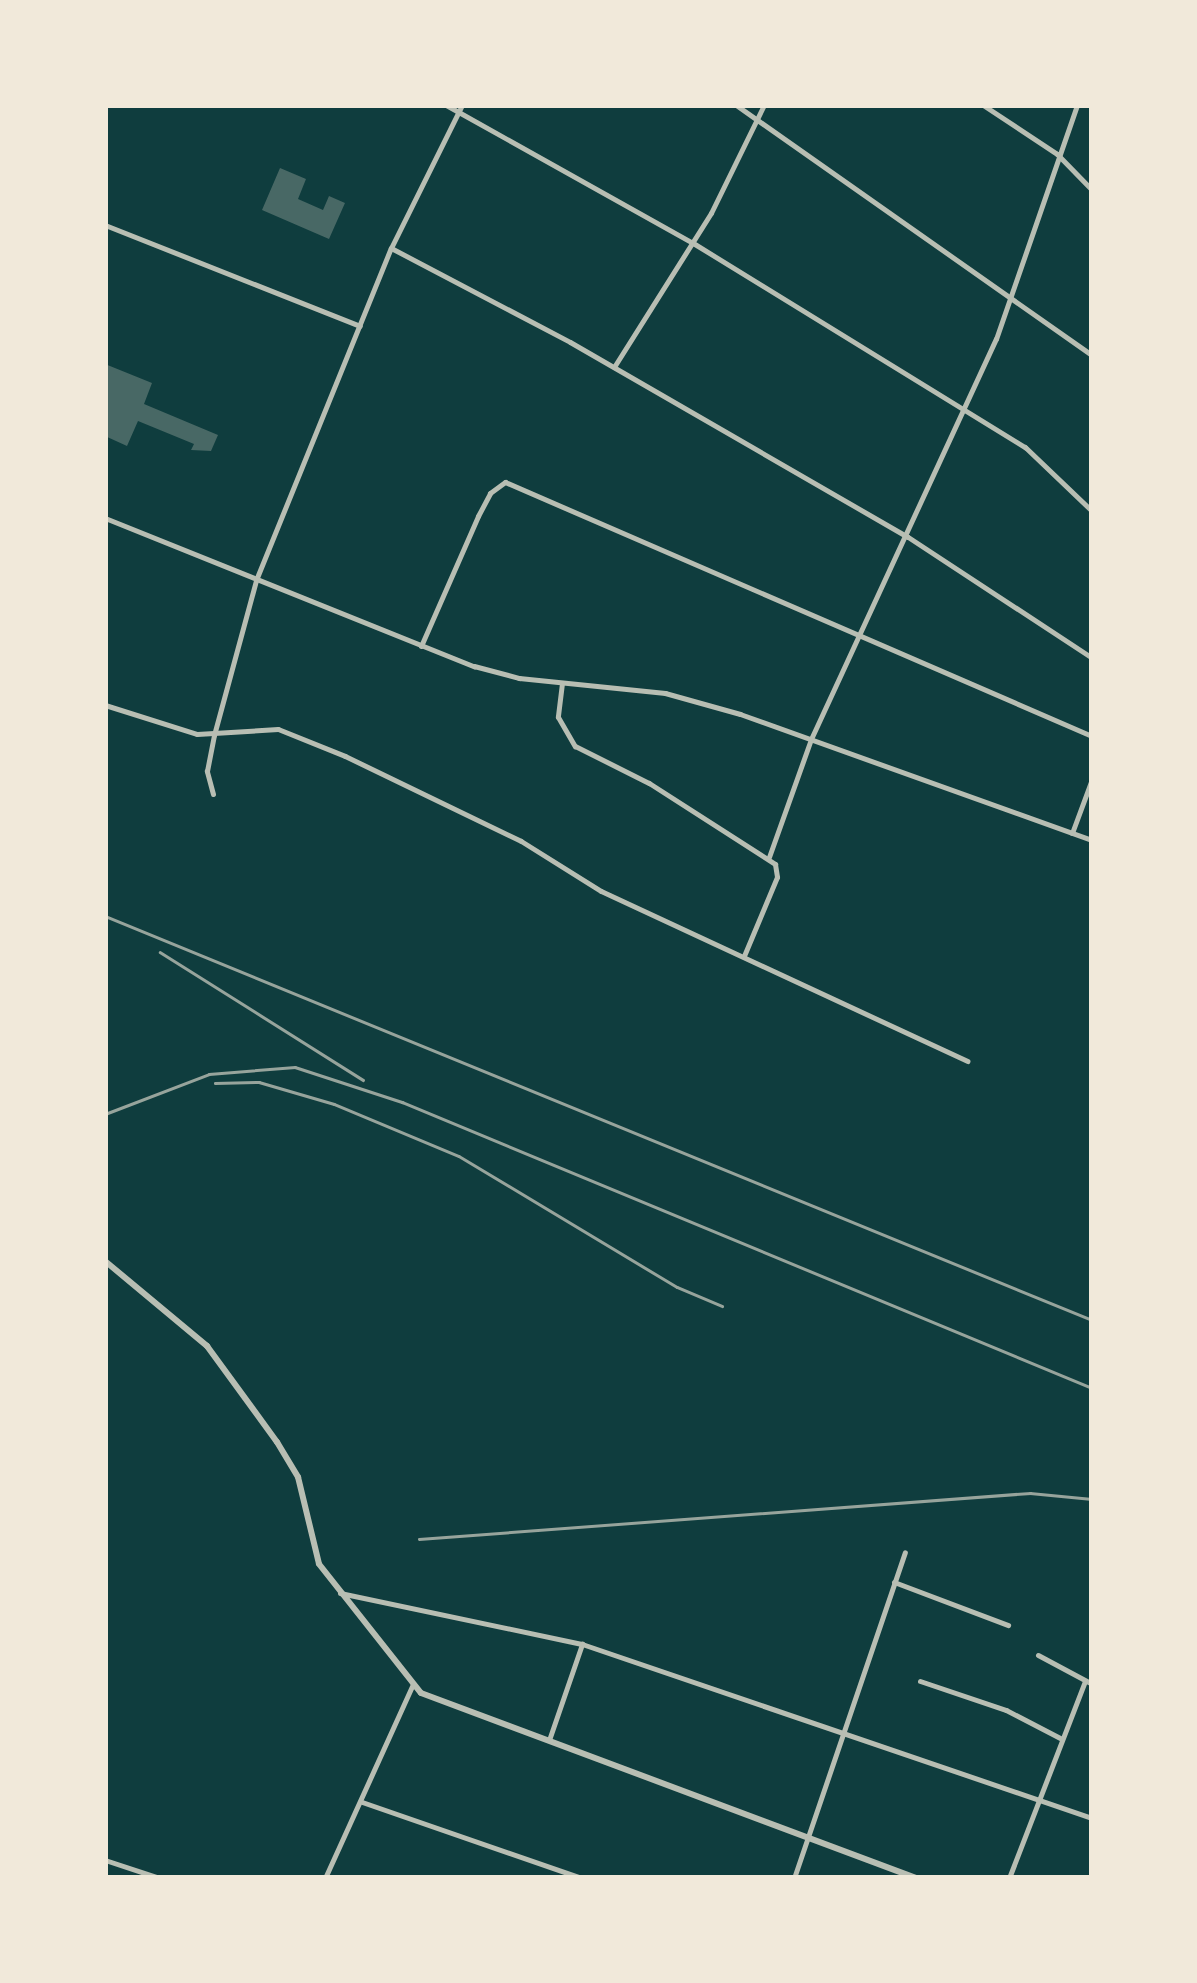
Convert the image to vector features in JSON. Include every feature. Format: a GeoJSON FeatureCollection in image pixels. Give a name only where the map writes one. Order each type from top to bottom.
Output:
{"type":"FeatureCollection","features":[{"type":"Feature","properties":{"kind":"street"},"geometry":{"type":"LineString","coordinates":[[446,105],[460,108],[692,243],[1025,446],[1092,510]]}},
{"type":"Feature","properties":{"kind":"street"},"geometry":{"type":"LineString","coordinates":[[736,105],[1012,294],[1092,355]]}},
{"type":"Feature","properties":{"kind":"street"},"geometry":{"type":"LineString","coordinates":[[614,367],[692,243],[764,105]]}},
{"type":"Feature","properties":{"kind":"street"},"geometry":{"type":"LineString","coordinates":[[983,105],[1057,154],[1092,190]]}},
{"type":"Feature","properties":{"kind":"street"},"geometry":{"type":"LineString","coordinates":[[769,858],[811,740],[908,537],[1012,294],[1077,105]]}},
{"type":"Feature","properties":{"kind":"street"},"geometry":{"type":"LineString","coordinates":[[213,794],[207,771],[214,735],[256,580],[391,248],[460,108]]}},
{"type":"Feature","properties":{"kind":"street"},"geometry":{"type":"LineString","coordinates":[[105,225],[360,326]]}},
{"type":"Feature","properties":{"kind":"street"},"geometry":{"type":"LineString","coordinates":[[391,248],[614,367],[908,537],[1092,658]]}},
{"type":"Feature","properties":{"kind":"street"},"geometry":{"type":"LineString","coordinates":[[422,646],[490,492],[505,482],[864,633],[1092,736]]}},
{"type":"Feature","properties":{"kind":"street"},"geometry":{"type":"LineString","coordinates":[[105,518],[422,646],[504,674],[665,694],[811,740],[1092,840]]}},
{"type":"Feature","properties":{"kind":"street"},"geometry":{"type":"LineString","coordinates":[[562,683],[558,717],[575,746],[649,783],[769,858],[777,877],[744,956]]}},
{"type":"Feature","properties":{"kind":"street"},"geometry":{"type":"LineString","coordinates":[[105,705],[214,735],[278,729],[344,756],[520,841],[601,891],[968,1061]]}},
{"type":"Feature","properties":{"kind":"street"},"geometry":{"type":"LineString","coordinates":[[1072,833],[1092,780]]}},
{"type":"Feature","properties":{"kind":"street"},"geometry":{"type":"LineString","coordinates":[[105,1261],[206,1346],[277,1442],[298,1477],[319,1564],[414,1684],[446,1707],[916,1878]]}},
{"type":"Feature","properties":{"kind":"street"},"geometry":{"type":"LineString","coordinates":[[794,1878],[905,1552]]}},
{"type":"Feature","properties":{"kind":"street"},"geometry":{"type":"LineString","coordinates":[[894,1582],[1008,1624]]}},
{"type":"Feature","properties":{"kind":"street"},"geometry":{"type":"LineString","coordinates":[[338,1592],[582,1644],[842,1729],[1092,1818]]}},
{"type":"Feature","properties":{"kind":"street"},"geometry":{"type":"LineString","coordinates":[[548,1744],[582,1644]]}},
{"type":"Feature","properties":{"kind":"street"},"geometry":{"type":"LineString","coordinates":[[1009,1878],[1088,1682],[1038,1655]]}},
{"type":"Feature","properties":{"kind":"street"},"geometry":{"type":"LineString","coordinates":[[920,1681],[1006,1710],[1062,1740]]}},
{"type":"Feature","properties":{"kind":"street"},"geometry":{"type":"LineString","coordinates":[[325,1878],[414,1684]]}},
{"type":"Feature","properties":{"kind":"street"},"geometry":{"type":"LineString","coordinates":[[362,1802],[581,1878]]}},
{"type":"Feature","properties":{"kind":"street"},"geometry":{"type":"LineString","coordinates":[[105,1860],[159,1878]]}},
{"type":"Feature","properties":{"kind":"building"},"geometry":{"type":"Polygon","coordinates":[[[280,168],[306,179],[298,199],[323,210],[329,196],[345,203],[329,239],[262,210],[280,168]]]}},
{"type":"Feature","properties":{"kind":"building"},"geometry":{"type":"Polygon","coordinates":[[[105,364],[152,383],[144,404],[218,435],[211,451],[191,450],[194,444],[138,421],[127,446],[105,436],[105,364]]]}},
{"type":"Feature","properties":{"kind":"railway"},"geometry":{"type":"LineString","coordinates":[[105,916],[1092,1320]]}},
{"type":"Feature","properties":{"kind":"railway"},"geometry":{"type":"LineString","coordinates":[[160,952],[363,1080]]}},
{"type":"Feature","properties":{"kind":"railway"},"geometry":{"type":"LineString","coordinates":[[105,1114],[209,1074],[295,1067],[402,1102],[1092,1388]]}},
{"type":"Feature","properties":{"kind":"railway"},"geometry":{"type":"LineString","coordinates":[[215,1083],[259,1082],[334,1104],[459,1156],[677,1287],[722,1306]]}},
{"type":"Feature","properties":{"kind":"railway"},"geometry":{"type":"LineString","coordinates":[[419,1539],[1030,1493],[1092,1499]]}}]}
